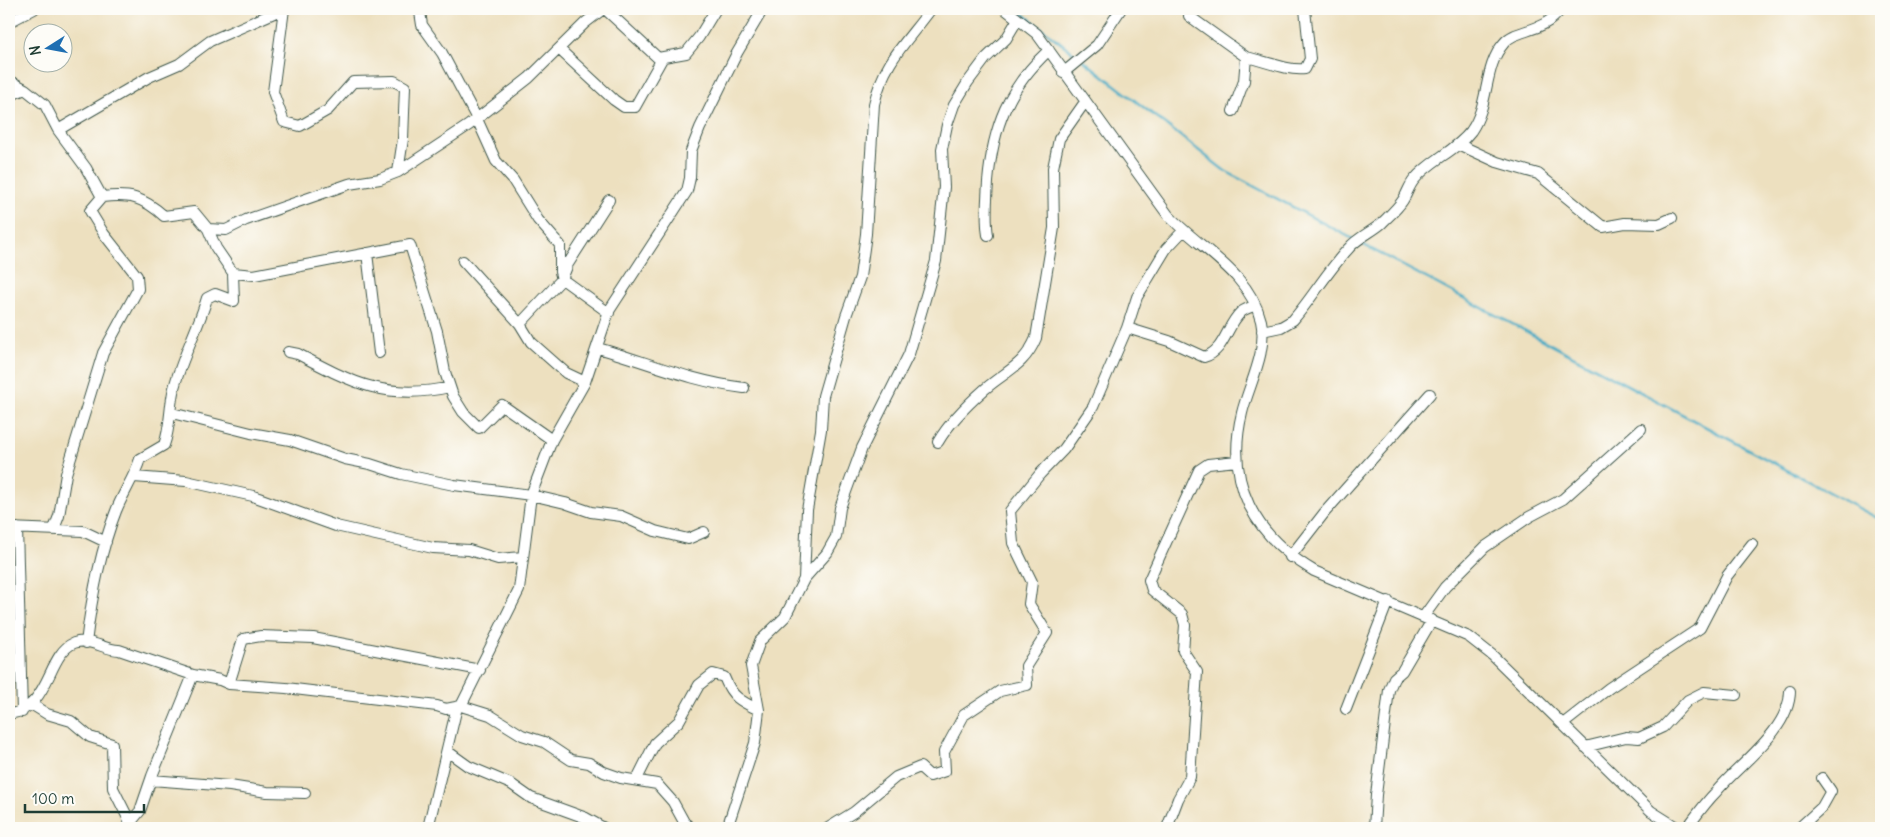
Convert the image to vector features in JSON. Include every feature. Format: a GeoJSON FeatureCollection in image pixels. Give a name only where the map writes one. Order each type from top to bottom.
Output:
{"type":"FeatureCollection","features":[{"type":"Feature","properties":{"kind":"street"},"geometry":{"type":"LineString","coordinates":[[9,22],[34,9]]}},
{"type":"Feature","properties":{"kind":"street"},"geometry":{"type":"LineString","coordinates":[[58,130],[149,77],[179,64],[210,41],[283,9]]}},
{"type":"Feature","properties":{"kind":"street"},"geometry":{"type":"LineString","coordinates":[[283,9],[273,92],[284,122],[300,126],[328,110],[353,82],[394,81],[405,87],[403,139],[398,172]]}},
{"type":"Feature","properties":{"kind":"street"},"geometry":{"type":"LineString","coordinates":[[422,9],[420,12],[422,25],[442,53],[477,119],[496,161],[513,180],[538,220],[560,245],[560,272],[562,279],[609,313]]}},
{"type":"Feature","properties":{"kind":"street"},"geometry":{"type":"LineString","coordinates":[[208,229],[226,230],[246,220],[349,184],[380,179],[398,172],[477,119],[528,78],[604,9],[658,58],[686,52],[700,37],[716,9]]}},
{"type":"Feature","properties":{"kind":"street"},"geometry":{"type":"LineString","coordinates":[[428,828],[459,706],[480,670],[522,582],[522,557],[531,495],[552,440],[585,382],[609,313],[621,291],[687,191],[690,178],[691,150],[700,128],[737,53],[763,9]]}},
{"type":"Feature","properties":{"kind":"street"},"geometry":{"type":"LineString","coordinates":[[804,579],[808,510],[821,430],[824,396],[846,316],[860,277],[876,97],[879,83],[890,60],[931,9]]}},
{"type":"Feature","properties":{"kind":"street"},"geometry":{"type":"LineString","coordinates":[[1005,9],[1037,34],[1084,102],[1168,215],[1183,231],[1234,273],[1255,306],[1262,331],[1260,358],[1242,413],[1236,461],[1244,494],[1266,534],[1290,557],[1314,571],[1428,618],[1468,637],[1484,649],[1563,724],[1651,811],[1678,828]]}},
{"type":"Feature","properties":{"kind":"street"},"geometry":{"type":"LineString","coordinates":[[1064,73],[1097,46],[1121,9]]}},
{"type":"Feature","properties":{"kind":"street"},"geometry":{"type":"LineString","coordinates":[[1188,16],[1246,57],[1294,70],[1305,69],[1310,59],[1306,9]]}},
{"type":"Feature","properties":{"kind":"street"},"geometry":{"type":"LineString","coordinates":[[1262,331],[1281,327],[1293,320],[1349,247],[1383,222],[1402,202],[1414,180],[1429,165],[1460,145],[1472,129],[1485,102],[1488,76],[1498,49],[1506,40],[1554,19],[1561,9]]}},
{"type":"Feature","properties":{"kind":"street"},"geometry":{"type":"LineString","coordinates":[[727,828],[754,743],[759,710],[751,666],[760,641],[785,617],[804,579],[827,553],[836,537],[840,508],[862,448],[910,354],[936,261],[944,187],[942,149],[954,105],[968,82],[986,58],[1006,39],[1018,19]]}},
{"type":"Feature","properties":{"kind":"street"},"geometry":{"type":"LineString","coordinates":[[559,49],[624,107],[635,107],[663,57]]}},
{"type":"Feature","properties":{"kind":"street"},"geometry":{"type":"LineString","coordinates":[[988,235],[986,211],[994,138],[1005,109],[1026,72],[1049,50]]}},
{"type":"Feature","properties":{"kind":"street"},"geometry":{"type":"LineString","coordinates":[[1233,111],[1244,81],[1246,57]]}},
{"type":"Feature","properties":{"kind":"street"},"geometry":{"type":"LineString","coordinates":[[9,80],[25,89],[44,105],[58,130],[86,168],[102,197]]}},
{"type":"Feature","properties":{"kind":"street"},"geometry":{"type":"LineString","coordinates":[[9,96],[25,89]]}},
{"type":"Feature","properties":{"kind":"street"},"geometry":{"type":"LineString","coordinates":[[938,442],[944,431],[985,390],[1025,359],[1031,350],[1040,319],[1054,228],[1055,206],[1052,184],[1059,139],[1084,102]]}},
{"type":"Feature","properties":{"kind":"street"},"geometry":{"type":"LineString","coordinates":[[1460,145],[1497,162],[1538,174],[1603,227],[1625,223],[1659,224],[1672,218]]}},
{"type":"Feature","properties":{"kind":"street"},"geometry":{"type":"LineString","coordinates":[[54,529],[59,516],[66,474],[103,353],[138,288],[137,276],[104,234],[90,211],[102,197],[125,194],[136,200],[147,201],[164,216],[194,212],[208,229],[216,248],[233,272],[234,301],[215,294],[207,298],[173,390],[172,413],[164,445],[140,459],[134,477],[116,512],[106,542],[89,615],[86,642]]}},
{"type":"Feature","properties":{"kind":"street"},"geometry":{"type":"LineString","coordinates":[[520,324],[562,279],[568,264],[608,200]]}},
{"type":"Feature","properties":{"kind":"street"},"geometry":{"type":"LineString","coordinates":[[828,828],[854,812],[896,777],[920,767],[930,776],[944,771],[944,752],[964,715],[1000,691],[1027,685],[1026,666],[1047,633],[1029,604],[1032,582],[1013,543],[1010,511],[1040,474],[1064,449],[1093,407],[1127,328],[1137,298],[1166,249],[1183,231]]}},
{"type":"Feature","properties":{"kind":"street"},"geometry":{"type":"LineString","coordinates":[[233,272],[254,275],[410,245],[437,331],[450,387],[463,412],[479,428],[502,405],[552,440]]}},
{"type":"Feature","properties":{"kind":"street"},"geometry":{"type":"LineString","coordinates":[[367,253],[378,353]]}},
{"type":"Feature","properties":{"kind":"street"},"geometry":{"type":"LineString","coordinates":[[463,261],[546,356],[566,373],[585,382]]}},
{"type":"Feature","properties":{"kind":"street"},"geometry":{"type":"LineString","coordinates":[[1127,328],[1169,341],[1204,357],[1218,349],[1242,311],[1255,306]]}},
{"type":"Feature","properties":{"kind":"street"},"geometry":{"type":"LineString","coordinates":[[598,348],[652,364],[666,371],[719,385],[744,388]]}},
{"type":"Feature","properties":{"kind":"street"},"geometry":{"type":"LineString","coordinates":[[288,352],[298,354],[365,386],[422,393],[450,387]]}},
{"type":"Feature","properties":{"kind":"street"},"geometry":{"type":"LineString","coordinates":[[1290,557],[1325,512],[1430,394]]}},
{"type":"Feature","properties":{"kind":"street"},"geometry":{"type":"LineString","coordinates":[[172,413],[251,434],[290,440],[345,459],[370,464],[401,474],[454,485],[531,495],[565,503],[591,512],[621,516],[655,531],[688,539],[704,532]]}},
{"type":"Feature","properties":{"kind":"street"},"geometry":{"type":"LineString","coordinates":[[1374,828],[1376,795],[1389,690],[1394,678],[1402,671],[1445,587],[1484,547],[1529,517],[1563,499],[1641,429]]}},
{"type":"Feature","properties":{"kind":"street"},"geometry":{"type":"LineString","coordinates":[[1167,828],[1190,777],[1197,672],[1183,652],[1185,625],[1182,614],[1152,590],[1149,580],[1199,470],[1208,464],[1236,461]]}},
{"type":"Feature","properties":{"kind":"street"},"geometry":{"type":"LineString","coordinates":[[134,477],[186,481],[253,496],[336,526],[433,548],[469,550],[498,559],[522,557]]}},
{"type":"Feature","properties":{"kind":"street"},"geometry":{"type":"LineString","coordinates":[[22,712],[13,528],[82,532],[106,542]]}},
{"type":"Feature","properties":{"kind":"street"},"geometry":{"type":"LineString","coordinates":[[1563,724],[1609,688],[1700,628],[1727,576],[1752,544]]}},
{"type":"Feature","properties":{"kind":"street"},"geometry":{"type":"LineString","coordinates":[[1346,709],[1388,601]]}},
{"type":"Feature","properties":{"kind":"street"},"geometry":{"type":"LineString","coordinates":[[229,684],[243,639],[261,636],[313,638],[480,670]]}},
{"type":"Feature","properties":{"kind":"street"},"geometry":{"type":"LineString","coordinates":[[9,714],[22,712],[31,704],[68,648],[73,644],[86,642],[125,652],[193,675],[220,680],[229,684],[286,688],[437,706],[446,709],[459,706],[490,715],[522,735],[544,742],[571,760],[589,763],[604,772],[621,778],[637,779],[657,784],[673,802],[684,822],[691,828]]}},
{"type":"Feature","properties":{"kind":"street"},"geometry":{"type":"LineString","coordinates":[[637,779],[654,743],[679,721],[698,685],[713,674],[724,677],[730,692],[743,703],[759,710]]}},
{"type":"Feature","properties":{"kind":"street"},"geometry":{"type":"LineString","coordinates":[[31,704],[47,714],[71,721],[90,737],[112,744],[113,788],[128,825],[140,810],[193,675]]}},
{"type":"Feature","properties":{"kind":"street"},"geometry":{"type":"LineString","coordinates":[[1585,747],[1626,737],[1639,738],[1663,727],[1676,709],[1704,692],[1736,695]]}},
{"type":"Feature","properties":{"kind":"street"},"geometry":{"type":"LineString","coordinates":[[1687,828],[1716,791],[1769,738],[1790,705],[1790,692]]}},
{"type":"Feature","properties":{"kind":"street"},"geometry":{"type":"LineString","coordinates":[[447,751],[468,766],[511,784],[531,798],[586,818],[604,828]]}},
{"type":"Feature","properties":{"kind":"street"},"geometry":{"type":"LineString","coordinates":[[1799,828],[1822,807],[1830,792],[1822,778]]}},
{"type":"Feature","properties":{"kind":"street"},"geometry":{"type":"LineString","coordinates":[[151,780],[230,786],[267,792],[305,793]]}},
{"type":"Feature","properties":{"kind":"waterway"},"geometry":{"type":"LineString","coordinates":[[1017,9],[1079,57]]}},
{"type":"Feature","properties":{"kind":"waterway"},"geometry":{"type":"LineString","coordinates":[[1083,60],[1225,171],[1353,239]]}},
{"type":"Feature","properties":{"kind":"waterway"},"geometry":{"type":"LineString","coordinates":[[1360,243],[1881,520]]}}]}
